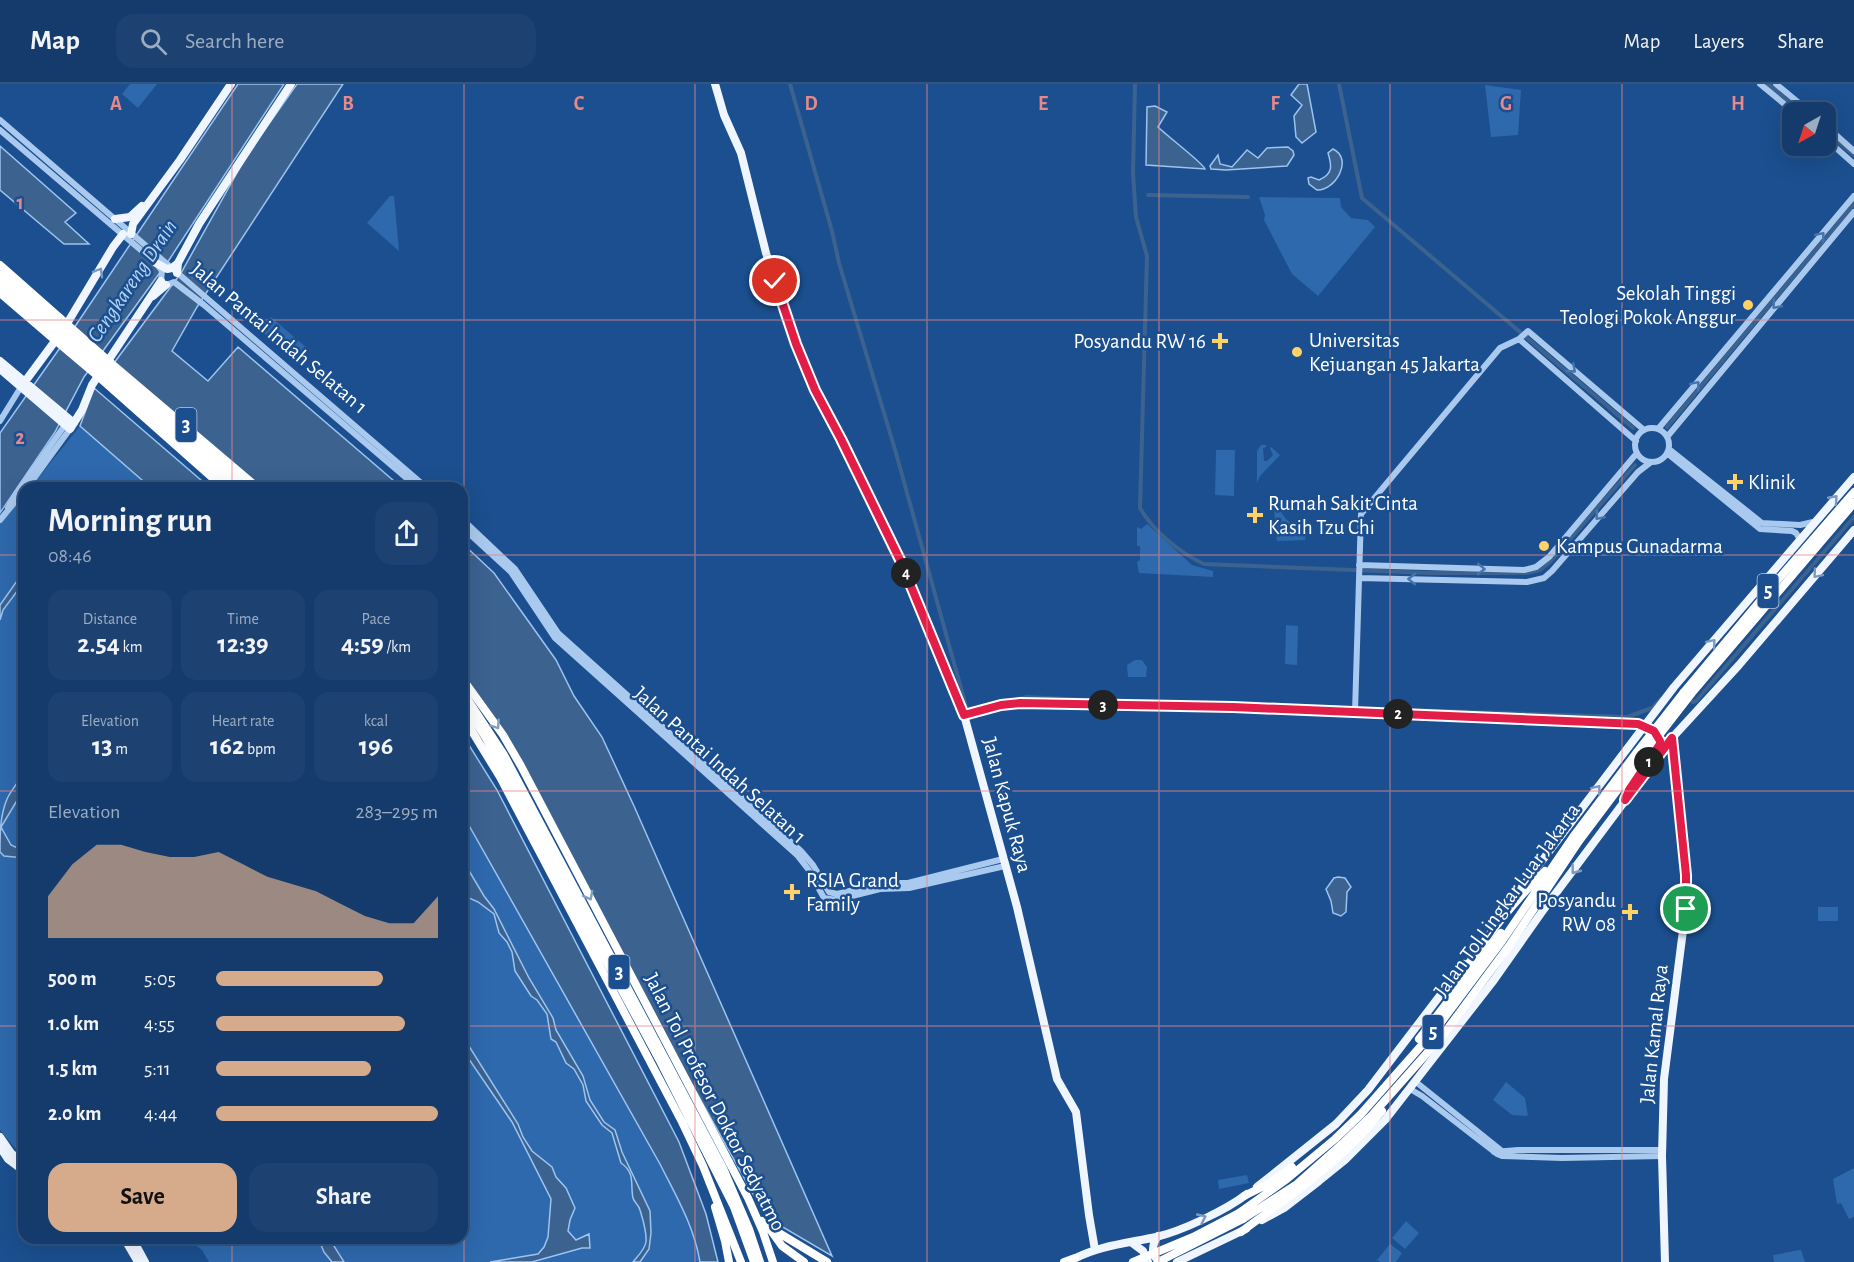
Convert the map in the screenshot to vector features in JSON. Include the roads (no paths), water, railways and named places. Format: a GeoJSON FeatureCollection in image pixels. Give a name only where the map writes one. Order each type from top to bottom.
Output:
{"type":"FeatureCollection","features":[{"type":"Feature","properties":{"kind":"highway","name":"3"},"geometry":{"type":"LineString","coordinates":[[0,265],[54,326]]}},
{"type":"Feature","properties":{"kind":"highway","name":"3"},"geometry":{"type":"LineString","coordinates":[[0,275],[54,326],[239,482]]}},
{"type":"Feature","properties":{"kind":"highway","name":"3"},"geometry":{"type":"LineString","coordinates":[[0,284],[106,371],[228,482]]}},
{"type":"Feature","properties":{"kind":"highway","name":"3"},"geometry":{"type":"LineString","coordinates":[[0,293],[54,326]]}},
{"type":"Feature","properties":{"kind":"highway","name":"3"},"geometry":{"type":"LineString","coordinates":[[106,371],[218,482]]}},
{"type":"Feature","properties":{"kind":"highway","name":"3"},"geometry":{"type":"LineString","coordinates":[[106,371],[250,482]]}},
{"type":"Feature","properties":{"kind":"highway","name":"Jalan Tol Lingkar Luar Jakarta"},"geometry":{"type":"LineString","coordinates":[[1133,1262],[1241,1216],[1335,1139],[1361,1114],[1436,1029],[1556,862],[1775,583],[1854,492]]}},
{"type":"Feature","properties":{"kind":"highway","name":"Jalan Tol Lingkar Luar Jakarta"},"geometry":{"type":"LineString","coordinates":[[1688,693],[1854,503]]}},
{"type":"Feature","properties":{"kind":"highway","name":"Jalan Tol Profesor Doktor Sedyatmo"},"geometry":{"type":"LineString","coordinates":[[468,686],[503,735],[521,766],[748,1198],[773,1262]]}},
{"type":"Feature","properties":{"kind":"highway","name":"Jalan Tol Profesor Doktor Sedyatmo"},"geometry":{"type":"LineString","coordinates":[[468,700],[504,755],[723,1168],[749,1229],[760,1262]]}},
{"type":"Feature","properties":{"kind":"highway","name":"Jalan Tol Profesor Doktor Sedyatmo"},"geometry":{"type":"LineString","coordinates":[[468,710],[486,738],[659,1059],[734,1207],[754,1262]]}},
{"type":"Feature","properties":{"kind":"highway","name":"Jalan Tol Profesor Doktor Sedyatmo"},"geometry":{"type":"LineString","coordinates":[[468,725],[500,777],[682,1122],[703,1166],[741,1262]]}},
{"type":"Feature","properties":{"kind":"highway","name":"Jalan Tol Lingkar Luar Jakarta"},"geometry":{"type":"LineString","coordinates":[[1159,1262],[1297,1184],[1342,1144],[1392,1093],[1443,1035],[1509,946],[1576,839]]}},
{"type":"Feature","properties":{"kind":"highway"},"geometry":{"type":"LineString","coordinates":[[1424,1034],[1466,967],[1524,893],[1556,862]]}},
{"type":"Feature","properties":{"kind":"highway"},"geometry":{"type":"LineString","coordinates":[[1244,1196],[1252,1194],[1287,1172],[1329,1137],[1363,1104],[1424,1034],[1491,945],[1522,906],[1533,896]]}},
{"type":"Feature","properties":{"kind":"highway"},"geometry":{"type":"LineString","coordinates":[[1241,1232],[1327,1167],[1372,1124],[1390,1101],[1392,1093]]}},
{"type":"Feature","properties":{"kind":"highway"},"geometry":{"type":"LineString","coordinates":[[682,1122],[719,1219],[729,1262]]}},
{"type":"Feature","properties":{"kind":"highway"},"geometry":{"type":"LineString","coordinates":[[748,1198],[782,1246],[804,1262]]}},
{"type":"Feature","properties":{"kind":"highway"},"geometry":{"type":"LineString","coordinates":[[765,1224],[778,1262]]}},
{"type":"Feature","properties":{"kind":"highway"},"geometry":{"type":"LineString","coordinates":[[765,1224],[827,1262]]}},
{"type":"Feature","properties":{"kind":"main road"},"geometry":{"type":"LineString","coordinates":[[24,384],[68,322],[113,246],[129,237],[133,224],[231,84]]}},
{"type":"Feature","properties":{"kind":"main road"},"geometry":{"type":"LineString","coordinates":[[156,262],[171,269],[291,84]]}},
{"type":"Feature","properties":{"kind":"main road","name":"Jalan Kapuk Raya"},"geometry":{"type":"LineString","coordinates":[[715,84],[724,115],[741,153],[766,253],[796,344],[815,390],[901,562],[964,715],[1039,996],[1057,1079],[1076,1112],[1095,1250]]}},
{"type":"Feature","properties":{"kind":"main road"},"geometry":{"type":"LineString","coordinates":[[115,219],[130,217],[154,196]]}},
{"type":"Feature","properties":{"kind":"main road"},"geometry":{"type":"LineString","coordinates":[[0,361],[67,423],[85,399],[133,321],[152,297],[167,283]]}},
{"type":"Feature","properties":{"kind":"main road"},"geometry":{"type":"LineString","coordinates":[[0,369],[24,384]]}},
{"type":"Feature","properties":{"kind":"main road"},"geometry":{"type":"LineString","coordinates":[[1069,1261],[1095,1250],[1172,1232],[1244,1196],[1336,1124],[1368,1090],[1670,692],[1799,538],[1854,477]]}},
{"type":"Feature","properties":{"kind":"main road"},"geometry":{"type":"LineString","coordinates":[[1177,1262],[1241,1232],[1284,1208],[1345,1160],[1385,1119],[1494,980],[1672,738],[1732,673],[1854,530]]}},
{"type":"Feature","properties":{"kind":"main road"},"geometry":{"type":"LineString","coordinates":[[1670,692],[1666,713],[1672,718],[1682,719],[1732,673]]}},
{"type":"Feature","properties":{"kind":"main road"},"geometry":{"type":"LineString","coordinates":[[1625,800],[1629,790],[1655,753],[1660,741],[1654,731],[1645,726]]}},
{"type":"Feature","properties":{"kind":"main road"},"geometry":{"type":"LineString","coordinates":[[1635,738],[1641,735],[1650,737],[1656,744],[1655,753]]}},
{"type":"Feature","properties":{"kind":"main road","name":"Jalan Kamal Raya"},"geometry":{"type":"LineString","coordinates":[[1665,1262],[1662,1153],[1665,1079],[1687,899],[1672,738]]}},
{"type":"Feature","properties":{"kind":"main road"},"geometry":{"type":"LineString","coordinates":[[0,1137],[18,1159]]}},
{"type":"Feature","properties":{"kind":"main road"},"geometry":{"type":"LineString","coordinates":[[0,1147],[8,1159],[18,1166]]}},
{"type":"Feature","properties":{"kind":"main road"},"geometry":{"type":"LineString","coordinates":[[1158,1236],[1153,1251],[1159,1262]]}},
{"type":"Feature","properties":{"kind":"main road"},"geometry":{"type":"LineString","coordinates":[[1131,1242],[1143,1251],[1148,1262]]}},
{"type":"Feature","properties":{"kind":"main road"},"geometry":{"type":"LineString","coordinates":[[128,1244],[138,1262]]}},
{"type":"Feature","properties":{"kind":"main road"},"geometry":{"type":"LineString","coordinates":[[135,1244],[145,1262]]}},
{"type":"Feature","properties":{"kind":"street"},"geometry":{"type":"LineString","coordinates":[[1760,84],[1782,102]]}},
{"type":"Feature","properties":{"kind":"street"},"geometry":{"type":"LineString","coordinates":[[1776,84],[1798,102]]}},
{"type":"Feature","properties":{"kind":"street","name":"Jalan Pantai Indah Selatan 1"},"geometry":{"type":"LineString","coordinates":[[0,120],[115,219],[129,237],[156,262]]}},
{"type":"Feature","properties":{"kind":"street","name":"Jalan Pantai Indah Selatan 1"},"geometry":{"type":"LineString","coordinates":[[0,130],[171,269],[206,303],[411,482]]}},
{"type":"Feature","properties":{"kind":"street"},"geometry":{"type":"LineString","coordinates":[[1836,135],[1854,151]]}},
{"type":"Feature","properties":{"kind":"street"},"geometry":{"type":"LineString","coordinates":[[1836,149],[1854,164]]}},
{"type":"Feature","properties":{"kind":"street"},"geometry":{"type":"LineString","coordinates":[[1658,429],[1854,196]]}},
{"type":"Feature","properties":{"kind":"street"},"geometry":{"type":"LineString","coordinates":[[1644,430],[1636,441],[1637,453],[1643,460],[1651,462],[1661,460],[1668,451],[1667,437],[1854,212]]}},
{"type":"Feature","properties":{"kind":"street","name":"Jalan Pantai Indah Selatan 1"},"geometry":{"type":"LineString","coordinates":[[171,269],[167,283],[206,303],[420,482]]}},
{"type":"Feature","properties":{"kind":"street"},"geometry":{"type":"LineString","coordinates":[[1355,709],[1360,517],[1488,361],[1500,348],[1524,335]]}},
{"type":"Feature","properties":{"kind":"street"},"geometry":{"type":"LineString","coordinates":[[1524,335],[1644,430],[1658,429],[1667,437]]}},
{"type":"Feature","properties":{"kind":"street"},"geometry":{"type":"LineString","coordinates":[[1524,335],[1636,441]]}},
{"type":"Feature","properties":{"kind":"street"},"geometry":{"type":"LineString","coordinates":[[0,421],[24,384]]}},
{"type":"Feature","properties":{"kind":"street"},"geometry":{"type":"LineString","coordinates":[[29,482],[67,423]]}},
{"type":"Feature","properties":{"kind":"street"},"geometry":{"type":"LineString","coordinates":[[25,482],[67,423]]}},
{"type":"Feature","properties":{"kind":"street"},"geometry":{"type":"LineString","coordinates":[[1668,451],[1762,523],[1800,525],[1814,522]]}},
{"type":"Feature","properties":{"kind":"street"},"geometry":{"type":"LineString","coordinates":[[1668,451],[1760,529],[1792,531],[1799,538]]}},
{"type":"Feature","properties":{"kind":"street"},"geometry":{"type":"LineString","coordinates":[[1359,572],[1434,569],[1524,570],[1539,565],[1637,453]]}},
{"type":"Feature","properties":{"kind":"street"},"geometry":{"type":"LineString","coordinates":[[1359,572],[1434,579],[1527,582],[1546,577],[1638,472],[1651,462]]}},
{"type":"Feature","properties":{"kind":"street"},"geometry":{"type":"LineString","coordinates":[[0,520],[18,492]]}},
{"type":"Feature","properties":{"kind":"street"},"geometry":{"type":"LineString","coordinates":[[8,508],[18,497]]}},
{"type":"Feature","properties":{"kind":"street","name":"Jalan Pantai Indah Selatan 1"},"geometry":{"type":"LineString","coordinates":[[468,525],[510,567],[555,638],[797,855],[826,899],[836,900],[880,889],[909,888],[1002,863]]}},
{"type":"Feature","properties":{"kind":"street","name":"Jalan Pantai Indah Selatan 1"},"geometry":{"type":"LineString","coordinates":[[468,532],[510,567]]}},
{"type":"Feature","properties":{"kind":"street"},"geometry":{"type":"LineString","coordinates":[[1434,569],[1434,579]]}},
{"type":"Feature","properties":{"kind":"street"},"geometry":{"type":"LineString","coordinates":[[964,715],[1001,705],[1020,703],[1355,709],[1631,722],[1645,726]]}},
{"type":"Feature","properties":{"kind":"street"},"geometry":{"type":"LineString","coordinates":[[1416,1082],[1501,1153]]}},
{"type":"Feature","properties":{"kind":"street"},"geometry":{"type":"LineString","coordinates":[[1410,1089],[1501,1153],[1662,1153]]}},
{"type":"Feature","properties":{"kind":"water","name":"Cengkareng Drain"},"geometry":{"type":"Polygon","coordinates":[[[238,84],[284,84],[169,260],[84,377],[55,432],[21,482],[18,482],[18,486],[0,513],[0,433],[76,325],[238,84]]]}},
{"type":"Feature","properties":{"kind":"water"},"geometry":{"type":"Polygon","coordinates":[[[297,84],[343,84],[197,307],[172,351],[208,381],[238,347],[395,482],[254,482],[114,363],[181,273],[247,155],[297,84]]]}},
{"type":"Feature","properties":{"kind":"water"},"geometry":{"type":"Polygon","coordinates":[[[1299,84],[1307,84],[1316,132],[1302,143],[1296,137],[1294,116],[1302,105],[1291,95],[1299,84]]]}},
{"type":"Feature","properties":{"kind":"water"},"geometry":{"type":"Polygon","coordinates":[[[1155,106],[1167,112],[1158,127],[1205,169],[1146,165],[1147,107],[1155,106]]]}},
{"type":"Feature","properties":{"kind":"water"},"geometry":{"type":"Polygon","coordinates":[[[0,146],[76,213],[65,222],[89,244],[64,244],[0,190],[0,146]]]}},
{"type":"Feature","properties":{"kind":"water"},"geometry":{"type":"Polygon","coordinates":[[[1288,147],[1294,155],[1287,166],[1226,170],[1211,169],[1210,166],[1218,155],[1220,164],[1232,167],[1247,150],[1258,158],[1267,148],[1288,147]]]}},
{"type":"Feature","properties":{"kind":"water"},"geometry":{"type":"Polygon","coordinates":[[[1333,149],[1342,160],[1340,174],[1330,185],[1317,190],[1309,184],[1308,178],[1319,180],[1327,175],[1331,166],[1328,153],[1333,149]]]}},
{"type":"Feature","properties":{"kind":"water"},"geometry":{"type":"Polygon","coordinates":[[[94,388],[203,482],[144,482],[80,426],[94,388]]]}},
{"type":"Feature","properties":{"kind":"water"},"geometry":{"type":"Polygon","coordinates":[[[468,549],[494,573],[556,660],[574,696],[602,737],[832,1256],[774,1222],[762,1210],[674,1052],[503,731],[468,684],[468,549]]]}},
{"type":"Feature","properties":{"kind":"water"},"geometry":{"type":"Polygon","coordinates":[[[18,580],[18,590],[3,610],[0,620],[0,605],[18,580]]]}},
{"type":"Feature","properties":{"kind":"water"},"geometry":{"type":"Polygon","coordinates":[[[468,744],[497,790],[679,1142],[706,1214],[718,1262],[700,1262],[689,1224],[660,1164],[468,824],[468,744]]]}},
{"type":"Feature","properties":{"kind":"water"},"geometry":{"type":"Polygon","coordinates":[[[18,782],[18,799],[1,827],[11,845],[18,848],[18,857],[4,856],[0,852],[0,831],[7,799],[18,782]]]}},
{"type":"Feature","properties":{"kind":"water"},"geometry":{"type":"Polygon","coordinates":[[[468,869],[494,909],[529,978],[553,1018],[556,1030],[583,1076],[590,1100],[604,1122],[615,1130],[622,1152],[650,1211],[649,1249],[640,1262],[633,1262],[644,1247],[646,1234],[639,1208],[633,1198],[631,1175],[621,1163],[612,1133],[602,1125],[586,1101],[583,1085],[574,1069],[566,1063],[556,1042],[551,1039],[547,1014],[537,1000],[531,996],[515,971],[512,952],[499,933],[494,914],[469,898],[468,869]]]}},
{"type":"Feature","properties":{"kind":"water"},"geometry":{"type":"Polygon","coordinates":[[[1334,878],[1345,878],[1351,887],[1347,892],[1346,912],[1341,916],[1333,913],[1326,889],[1334,878]]]}},
{"type":"Feature","properties":{"kind":"water"},"geometry":{"type":"Polygon","coordinates":[[[468,1045],[518,1124],[532,1151],[552,1167],[556,1177],[566,1188],[575,1208],[568,1231],[576,1240],[589,1234],[590,1248],[582,1248],[532,1262],[490,1262],[538,1254],[548,1237],[551,1199],[512,1122],[468,1058],[468,1045]]]}},
{"type":"Feature","properties":{"kind":"water"},"geometry":{"type":"Polygon","coordinates":[[[321,1244],[333,1244],[344,1262],[332,1262],[321,1244]]]}},
{"type":"Feature","properties":{"kind":"waterway"},"geometry":{"type":"LineString","coordinates":[[790,84],[967,710],[1027,697],[1123,702]]}},
{"type":"Feature","properties":{"kind":"waterway"},"geometry":{"type":"LineString","coordinates":[[1135,84],[1133,173],[1136,217],[1147,256],[1140,508],[1152,525],[1177,548],[1204,564],[1429,573],[1527,573],[1540,570],[1550,562],[1635,465]]}},
{"type":"Feature","properties":{"kind":"waterway"},"geometry":{"type":"LineString","coordinates":[[1339,84],[1362,198],[1633,428]]}},
{"type":"Feature","properties":{"kind":"waterway"},"geometry":{"type":"LineString","coordinates":[[1768,84],[1790,102]]}},
{"type":"Feature","properties":{"kind":"waterway"},"geometry":{"type":"LineString","coordinates":[[1836,140],[1854,155]]}},
{"type":"Feature","properties":{"kind":"waterway"},"geometry":{"type":"LineString","coordinates":[[1148,195],[1248,197]]}},
{"type":"Feature","properties":{"kind":"waterway"},"geometry":{"type":"LineString","coordinates":[[1667,427],[1854,204]]}},
{"type":"Feature","properties":{"kind":"waterway"},"geometry":{"type":"LineString","coordinates":[[1688,699],[1696,701],[1854,517]]}},
{"type":"Feature","properties":{"kind":"waterway"},"geometry":{"type":"LineString","coordinates":[[1287,706],[1627,717],[1652,708],[1661,699]]}},
{"type":"Feature","properties":{"kind":"place","name":"Sekolah Tinggi Teologi Pokok Anggur"},"geometry":{"type":"Point","coordinates":[1748,305]}},
{"type":"Feature","properties":{"kind":"place","name":"Posyandu RW 16"},"geometry":{"type":"Point","coordinates":[1220,341]}},
{"type":"Feature","properties":{"kind":"place","name":"Universitas Kejuangan 45 Jakarta"},"geometry":{"type":"Point","coordinates":[1297,352]}},
{"type":"Feature","properties":{"kind":"place","name":"Klinik"},"geometry":{"type":"Point","coordinates":[1735,482]}},
{"type":"Feature","properties":{"kind":"place","name":"Rumah Sakit Cinta Kasih Tzu Chi"},"geometry":{"type":"Point","coordinates":[1255,515]}},
{"type":"Feature","properties":{"kind":"place","name":"Kampus Gunadarma"},"geometry":{"type":"Point","coordinates":[1544,546]}},
{"type":"Feature","properties":{"kind":"place","name":"RSIA Grand Family"},"geometry":{"type":"Point","coordinates":[792,892]}},
{"type":"Feature","properties":{"kind":"place","name":"Posyandu RW 08"},"geometry":{"type":"Point","coordinates":[1630,912]}}]}
